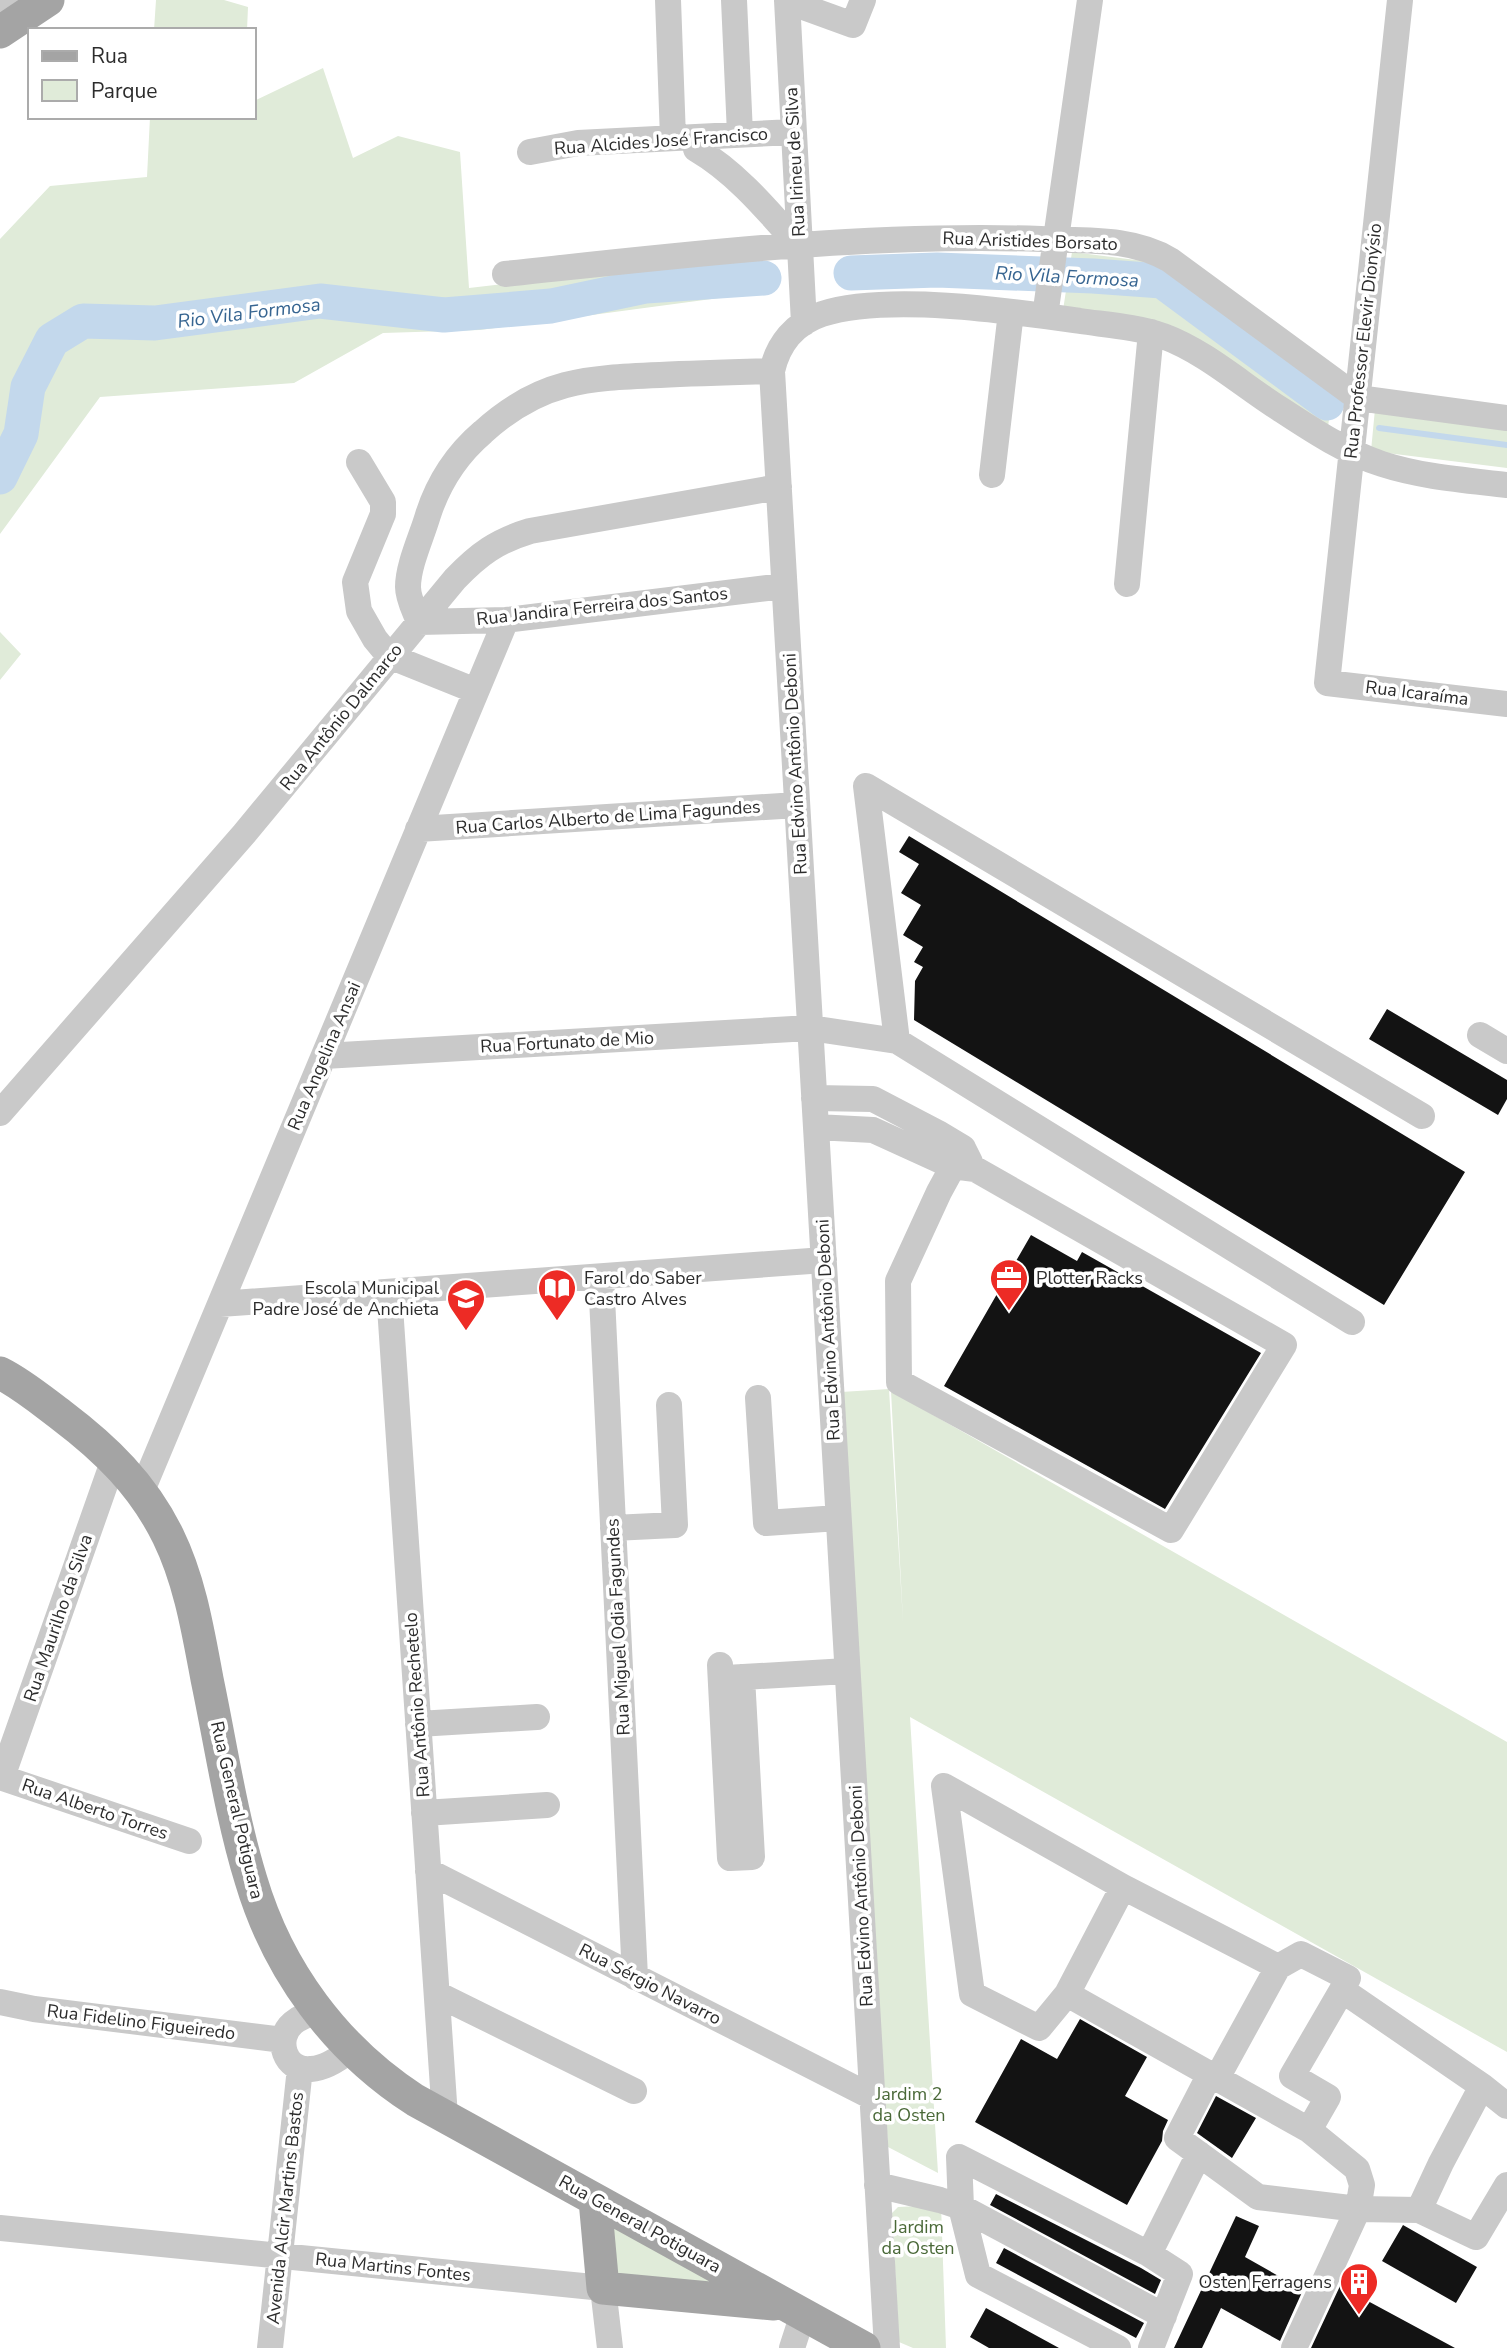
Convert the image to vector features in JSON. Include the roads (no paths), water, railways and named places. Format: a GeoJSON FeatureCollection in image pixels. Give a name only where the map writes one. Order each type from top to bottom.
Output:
{"type":"FeatureCollection","features":[{"type":"Feature","properties":{"kind":"main road"},"geometry":{"type":"LineString","coordinates":[[6,18],[48,0]]}},
{"type":"Feature","properties":{"kind":"main road","name":"Rua General Potiguara"},"geometry":{"type":"LineString","coordinates":[[0,1373],[16,1381],[114,1458],[142,1493],[168,1535],[188,1588],[251,1882],[284,1959],[318,2011],[350,2050],[394,2087],[445,2117],[864,2348]]}},
{"type":"Feature","properties":{"kind":"main road","name":"Rua General Potiguara"},"geometry":{"type":"LineString","coordinates":[[0,1390],[61,1415]]}},
{"type":"Feature","properties":{"kind":"main road"},"geometry":{"type":"LineString","coordinates":[[595,2200],[603,2288]]}},
{"type":"Feature","properties":{"kind":"main road","name":"Rua Martins Fontes"},"geometry":{"type":"LineString","coordinates":[[603,2288],[795,2310]]}},
{"type":"Feature","properties":{"kind":"street"},"geometry":{"type":"LineString","coordinates":[[668,0],[684,143],[712,158],[733,176],[799,246]]}},
{"type":"Feature","properties":{"kind":"street"},"geometry":{"type":"LineString","coordinates":[[734,0],[740,134]]}},
{"type":"Feature","properties":{"kind":"street"},"geometry":{"type":"LineString","coordinates":[[787,1],[853,25],[863,0]]}},
{"type":"Feature","properties":{"kind":"street"},"geometry":{"type":"LineString","coordinates":[[1047,303],[1090,0]]}},
{"type":"Feature","properties":{"kind":"street","name":"Rua Professor Elevir Dionýsio"},"geometry":{"type":"LineString","coordinates":[[1327,683],[1400,0]]}},
{"type":"Feature","properties":{"kind":"street","name":"Rua Irineu de Silva"},"geometry":{"type":"LineString","coordinates":[[787,1],[804,323]]}},
{"type":"Feature","properties":{"kind":"street","name":"Rua Alcides José Francisco"},"geometry":{"type":"LineString","coordinates":[[530,152],[578,143],[684,143],[740,134],[793,132]]}},
{"type":"Feature","properties":{"kind":"street","name":"Rua Aristides Borsato"},"geometry":{"type":"LineString","coordinates":[[505,274],[737,249],[950,237],[1055,245],[1128,244],[1157,252],[1358,398],[1507,418]]}},
{"type":"Feature","properties":{"kind":"street"},"geometry":{"type":"LineString","coordinates":[[804,323],[840,310],[886,305],[1011,312],[1047,303],[1167,337],[1200,355],[1277,407],[1352,452],[1404,471],[1507,485]]}},
{"type":"Feature","properties":{"kind":"street"},"geometry":{"type":"LineString","coordinates":[[992,475],[1011,312]]}},
{"type":"Feature","properties":{"kind":"street","name":"Rua Edvino Antônio Deboni"},"geometry":{"type":"LineString","coordinates":[[804,323],[781,344],[772,370],[887,2348]]}},
{"type":"Feature","properties":{"kind":"street"},"geometry":{"type":"LineString","coordinates":[[1127,584],[1151,332]]}},
{"type":"Feature","properties":{"kind":"street"},"geometry":{"type":"LineString","coordinates":[[419,622],[409,596],[409,575],[431,507],[440,485],[459,454],[496,420],[534,395],[591,378],[772,370]]}},
{"type":"Feature","properties":{"kind":"street"},"geometry":{"type":"LineString","coordinates":[[359,462],[383,502],[383,514],[355,582],[359,611],[375,639],[390,656],[476,691]]}},
{"type":"Feature","properties":{"kind":"street","name":"Rua Antônio Dalmarco"},"geometry":{"type":"LineString","coordinates":[[0,1113],[253,825],[419,622],[472,562],[490,547],[530,531],[779,487]]}},
{"type":"Feature","properties":{"kind":"street","name":"Rua Jandira Ferreira dos Santos"},"geometry":{"type":"LineString","coordinates":[[419,622],[506,620],[785,586]]}},
{"type":"Feature","properties":{"kind":"street","name":"Rua Angelina Ansai"},"geometry":{"type":"LineString","coordinates":[[142,1493],[506,620]]}},
{"type":"Feature","properties":{"kind":"street","name":"Rua Icaraíma"},"geometry":{"type":"LineString","coordinates":[[1327,683],[1507,704]]}},
{"type":"Feature","properties":{"kind":"street"},"geometry":{"type":"LineString","coordinates":[[1352,1322],[897,1041],[866,786],[1422,1115]]}},
{"type":"Feature","properties":{"kind":"street","name":"Rua Carlos Alberto de Lima Fagundes"},"geometry":{"type":"LineString","coordinates":[[418,829],[797,805]]}},
{"type":"Feature","properties":{"kind":"street","name":"Rua Fortunato de Mio"},"geometry":{"type":"LineString","coordinates":[[324,1056],[810,1028],[897,1041]]}},
{"type":"Feature","properties":{"kind":"street"},"geometry":{"type":"LineString","coordinates":[[1480,1035],[1507,1051]]}},
{"type":"Feature","properties":{"kind":"street"},"geometry":{"type":"LineString","coordinates":[[814,1098],[873,1099],[938,1132],[963,1161]]}},
{"type":"Feature","properties":{"kind":"street"},"geometry":{"type":"LineString","coordinates":[[816,1127],[873,1130],[963,1161],[1284,1345],[1171,1530],[899,1382],[898,1281],[963,1161]]}},
{"type":"Feature","properties":{"kind":"street"},"geometry":{"type":"LineString","coordinates":[[220,1304],[824,1260]]}},
{"type":"Feature","properties":{"kind":"street","name":"Rua Miguel Odia Fagundes"},"geometry":{"type":"LineString","coordinates":[[601,1277],[635,1977]]}},
{"type":"Feature","properties":{"kind":"street","name":"Rua Antônio Rechetelo"},"geometry":{"type":"LineString","coordinates":[[389,1292],[445,2117]]}},
{"type":"Feature","properties":{"kind":"street"},"geometry":{"type":"LineString","coordinates":[[758,1398],[766,1523],[838,1518]]}},
{"type":"Feature","properties":{"kind":"street"},"geometry":{"type":"LineString","coordinates":[[613,1528],[675,1525],[669,1405]]}},
{"type":"Feature","properties":{"kind":"street","name":"Rua Maurilho da Silva"},"geometry":{"type":"LineString","coordinates":[[1,1777],[114,1458]]}},
{"type":"Feature","properties":{"kind":"street"},"geometry":{"type":"LineString","coordinates":[[727,1674],[847,1671]]}},
{"type":"Feature","properties":{"kind":"street"},"geometry":{"type":"LineString","coordinates":[[727,1674],[752,1857],[730,1858],[727,1674]]}},
{"type":"Feature","properties":{"kind":"street"},"geometry":{"type":"LineString","coordinates":[[418,1724],[537,1717]]}},
{"type":"Feature","properties":{"kind":"street","name":"Rua Alberto Torres"},"geometry":{"type":"LineString","coordinates":[[1,1777],[190,1841]]}},
{"type":"Feature","properties":{"kind":"street"},"geometry":{"type":"LineString","coordinates":[[1122,1887],[1067,1994],[1039,2028],[972,1994],[944,1786],[1122,1887],[1278,1967]]}},
{"type":"Feature","properties":{"kind":"street"},"geometry":{"type":"LineString","coordinates":[[424,1813],[547,1805]]}},
{"type":"Feature","properties":{"kind":"street","name":"Rua Sérgio Navarro"},"geometry":{"type":"LineString","coordinates":[[428,1871],[872,2097]]}},
{"type":"Feature","properties":{"kind":"street"},"geometry":{"type":"LineString","coordinates":[[1309,2130],[1328,2097],[1292,2076],[1348,1979],[1301,1954],[1278,1967],[1177,2138],[1258,2197],[1358,2209],[1419,2210],[1476,2237],[1507,2185]]}},
{"type":"Feature","properties":{"kind":"street"},"geometry":{"type":"LineString","coordinates":[[1342,1990],[1507,2106]]}},
{"type":"Feature","properties":{"kind":"street"},"geometry":{"type":"LineString","coordinates":[[437,1994],[634,2091]]}},
{"type":"Feature","properties":{"kind":"street"},"geometry":{"type":"LineString","coordinates":[[1067,1994],[1309,2130],[1357,2169],[1362,2185],[1358,2209],[1294,2348]]}},
{"type":"Feature","properties":{"kind":"street","name":"Rua Fidelino Figueiredo"},"geometry":{"type":"LineString","coordinates":[[0,2002],[34,2009],[283,2040]]}},
{"type":"Feature","properties":{"kind":"street"},"geometry":{"type":"LineString","coordinates":[[318,2011],[293,2023],[285,2031],[283,2040],[286,2057],[300,2068],[319,2068],[350,2050]]}},
{"type":"Feature","properties":{"kind":"street","name":"Avenida Alcir Martins Bastos"},"geometry":{"type":"LineString","coordinates":[[270,2348],[300,2068]]}},
{"type":"Feature","properties":{"kind":"street"},"geometry":{"type":"LineString","coordinates":[[1419,2210],[1482,2086]]}},
{"type":"Feature","properties":{"kind":"street"},"geometry":{"type":"LineString","coordinates":[[1149,2254],[1199,2154]]}},
{"type":"Feature","properties":{"kind":"street"},"geometry":{"type":"LineString","coordinates":[[1118,2348],[978,2275],[961,2207],[959,2157],[1149,2254],[1180,2274],[1151,2348]]}},
{"type":"Feature","properties":{"kind":"street"},"geometry":{"type":"LineString","coordinates":[[877,2185],[961,2207],[1164,2316]]}},
{"type":"Feature","properties":{"kind":"street","name":"Rua Martins Fontes"},"geometry":{"type":"LineString","coordinates":[[0,2228],[603,2288]]}},
{"type":"Feature","properties":{"kind":"street"},"geometry":{"type":"LineString","coordinates":[[603,2288],[610,2348]]}},
{"type":"Feature","properties":{"kind":"street"},"geometry":{"type":"LineString","coordinates":[[792,2348],[795,2310]]}},
{"type":"Feature","properties":{"kind":"waterway","name":"Rio Vila Formosa"},"geometry":{"type":"LineString","coordinates":[[851,273],[937,270],[1162,281],[1327,403]]}},
{"type":"Feature","properties":{"kind":"waterway","name":"Rio Vila Formosa"},"geometry":{"type":"LineString","coordinates":[[0,477],[21,434],[28,387],[52,340],[83,321],[155,323],[320,301],[444,315],[551,306],[646,286],[764,278]]}},
{"type":"Feature","properties":{"kind":"waterway","name":"Rio Vila Formosa"},"geometry":{"type":"LineString","coordinates":[[1379,428],[1507,445]]}},
{"type":"Feature","properties":{"kind":"place","name":"Plotter Racks"},"geometry":{"type":"Point","coordinates":[1009,1312]}},
{"type":"Feature","properties":{"kind":"place","name":"Farol do Saber Castro Alves"},"geometry":{"type":"Point","coordinates":[557,1322]}},
{"type":"Feature","properties":{"kind":"place","name":"Escola Municipal Padre José de Anchieta"},"geometry":{"type":"Point","coordinates":[466,1332]}},
{"type":"Feature","properties":{"kind":"place","name":"Osten Ferragens"},"geometry":{"type":"Point","coordinates":[1359,2316]}},
{"type":"Feature","properties":{"kind":"park label","name":"Jardim 2 da Osten"},"geometry":{"type":"Point","coordinates":[909,2104]}},
{"type":"Feature","properties":{"kind":"park label","name":"Jardim da Osten"},"geometry":{"type":"Point","coordinates":[918,2237]}}]}
